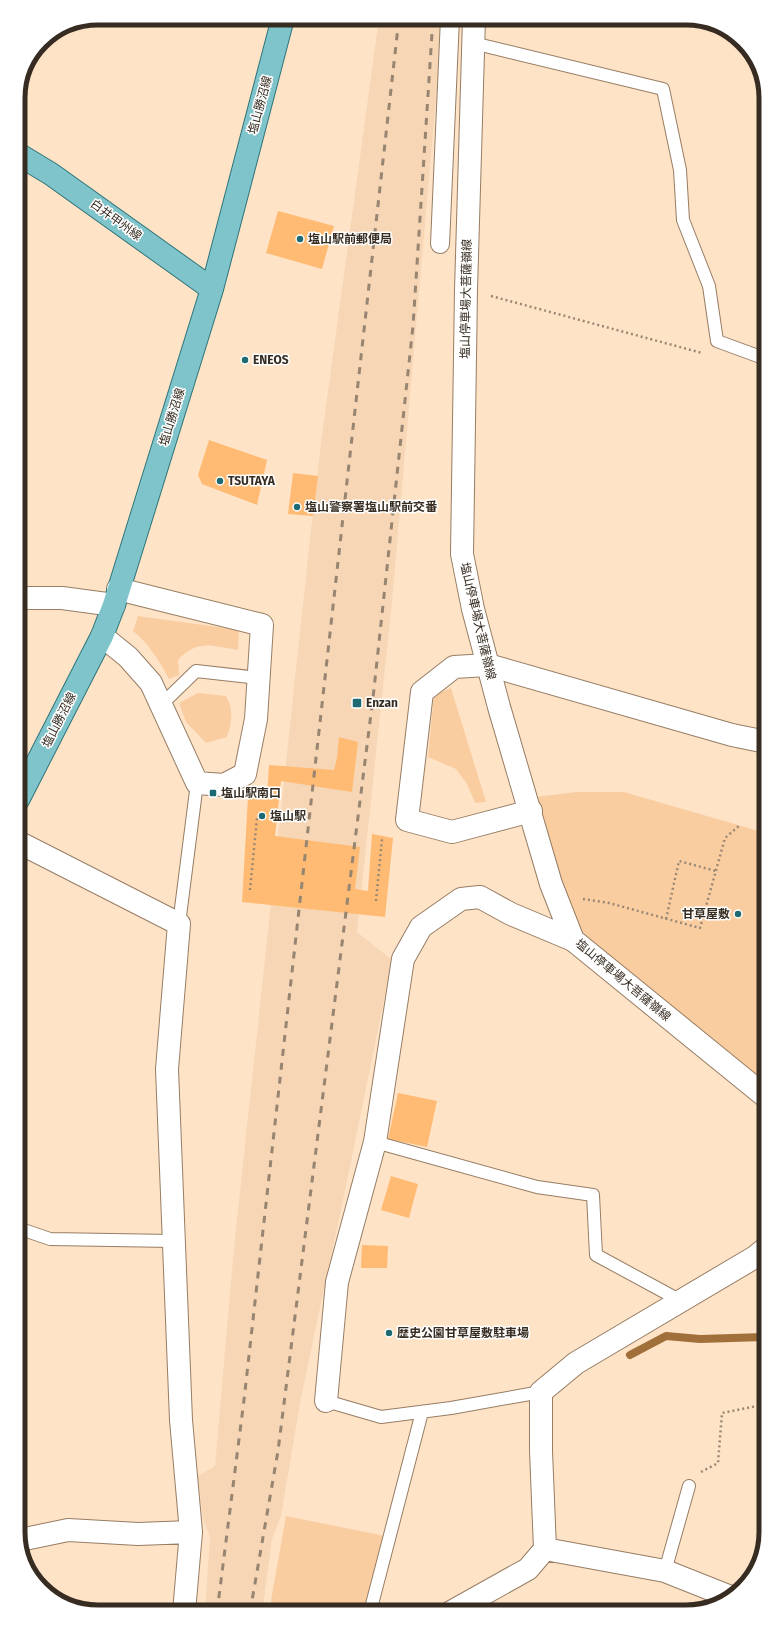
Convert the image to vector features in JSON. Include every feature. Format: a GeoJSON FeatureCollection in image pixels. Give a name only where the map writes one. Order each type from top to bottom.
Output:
{"type":"FeatureCollection","features":[{"type":"Feature","properties":{"kind":"main road","name":"塩山勝沼線"},"geometry":{"type":"LineString","coordinates":[[25,786],[102,636],[116,597],[212,289],[281,25]]}},
{"type":"Feature","properties":{"kind":"main road","name":"白井甲州線"},"geometry":{"type":"LineString","coordinates":[[25,158],[52,174],[212,289]]}},
{"type":"Feature","properties":{"kind":"street"},"geometry":{"type":"LineString","coordinates":[[440,244],[450,25]]}},
{"type":"Feature","properties":{"kind":"street","name":"塩山停車場大菩薩嶺線"},"geometry":{"type":"LineString","coordinates":[[474,25],[466,290],[462,554],[473,609],[501,714],[555,893],[573,940],[759,1091]]}},
{"type":"Feature","properties":{"kind":"street"},"geometry":{"type":"LineString","coordinates":[[25,598],[116,597],[262,625],[256,719],[246,774],[224,785],[197,783],[151,683],[128,657],[102,636]]}},
{"type":"Feature","properties":{"kind":"street"},"geometry":{"type":"LineString","coordinates":[[531,811],[452,832],[407,820],[422,692],[454,667],[488,665],[732,735],[759,741]]}},
{"type":"Feature","properties":{"kind":"street"},"geometry":{"type":"LineString","coordinates":[[25,846],[179,924],[167,1069],[181,1420],[191,1532],[185,1605]]}},
{"type":"Feature","properties":{"kind":"street"},"geometry":{"type":"LineString","coordinates":[[326,1401],[338,1282],[375,1142],[403,959],[421,927],[461,899],[480,897],[511,914],[573,940]]}},
{"type":"Feature","properties":{"kind":"street"},"geometry":{"type":"LineString","coordinates":[[464,1605],[528,1569],[545,1549],[541,1451],[541,1392],[576,1362],[759,1254]]}},
{"type":"Feature","properties":{"kind":"street"},"geometry":{"type":"LineString","coordinates":[[26,1539],[68,1530],[138,1534],[191,1532]]}},
{"type":"Feature","properties":{"kind":"street"},"geometry":{"type":"LineString","coordinates":[[545,1549],[665,1572],[723,1594]]}},
{"type":"Feature","properties":{"kind":"lane"},"geometry":{"type":"LineString","coordinates":[[473,43],[663,89],[680,170],[683,220],[709,286],[717,341],[759,356]]}},
{"type":"Feature","properties":{"kind":"lane"},"geometry":{"type":"LineString","coordinates":[[161,705],[196,672],[259,678]]}},
{"type":"Feature","properties":{"kind":"lane"},"geometry":{"type":"LineString","coordinates":[[179,924],[197,783]]}},
{"type":"Feature","properties":{"kind":"lane"},"geometry":{"type":"LineString","coordinates":[[375,1142],[537,1187],[593,1195],[596,1255],[681,1300]]}},
{"type":"Feature","properties":{"kind":"lane"},"geometry":{"type":"LineString","coordinates":[[25,1230],[50,1239],[173,1241]]}},
{"type":"Feature","properties":{"kind":"lane"},"geometry":{"type":"LineString","coordinates":[[326,1401],[381,1417],[451,1408],[541,1392]]}},
{"type":"Feature","properties":{"kind":"lane"},"geometry":{"type":"LineString","coordinates":[[372,1605],[422,1412]]}},
{"type":"Feature","properties":{"kind":"lane"},"geometry":{"type":"LineString","coordinates":[[665,1572],[689,1486]]}},
{"type":"Feature","properties":{"kind":"path"},"geometry":{"type":"LineString","coordinates":[[466,290],[709,355],[717,341]]}},
{"type":"Feature","properties":{"kind":"path"},"geometry":{"type":"LineString","coordinates":[[250,890],[257,818]]}},
{"type":"Feature","properties":{"kind":"path"},"geometry":{"type":"LineString","coordinates":[[555,893],[609,903],[700,928],[725,838],[740,826]]}},
{"type":"Feature","properties":{"kind":"path"},"geometry":{"type":"LineString","coordinates":[[376,900],[382,839]]}},
{"type":"Feature","properties":{"kind":"path"},"geometry":{"type":"LineString","coordinates":[[666,919],[679,861],[716,871]]}},
{"type":"Feature","properties":{"kind":"path"},"geometry":{"type":"LineString","coordinates":[[689,1486],[699,1473],[718,1463],[722,1413],[759,1406]]}},
{"type":"Feature","properties":{"kind":"shaded area"},"geometry":{"type":"Polygon","coordinates":[[[378,25],[442,25],[392,602],[357,932],[392,960],[301,1397],[281,1516],[272,1539],[263,1605],[205,1605],[210,1536],[203,1519],[198,1476],[215,1466],[234,1248],[321,443],[378,25]]]}},
{"type":"Feature","properties":{"kind":"shaded area"},"geometry":{"type":"Polygon","coordinates":[[[138,616],[239,630],[238,650],[213,646],[192,649],[178,660],[179,675],[169,679],[144,641],[133,631],[138,616]]]}},
{"type":"Feature","properties":{"kind":"shaded area"},"geometry":{"type":"Polygon","coordinates":[[[451,688],[486,802],[475,803],[467,784],[456,769],[428,757],[434,695],[451,688]]]}},
{"type":"Feature","properties":{"kind":"shaded area"},"geometry":{"type":"Polygon","coordinates":[[[198,693],[226,696],[229,701],[231,711],[230,726],[227,737],[206,743],[186,722],[179,703],[198,693]]]}},
{"type":"Feature","properties":{"kind":"shaded area"},"geometry":{"type":"Polygon","coordinates":[[[576,792],[624,792],[759,831],[759,1091],[573,940],[528,798],[576,792]]]}},
{"type":"Feature","properties":{"kind":"shaded area"},"geometry":{"type":"Polygon","coordinates":[[[286,1516],[385,1536],[367,1605],[270,1605],[286,1516]]]}},
{"type":"Feature","properties":{"kind":"building","name":"塩山駅前郵便局"},"geometry":{"type":"Polygon","coordinates":[[[278,211],[334,226],[322,269],[266,253],[278,211]]]}},
{"type":"Feature","properties":{"kind":"building"},"geometry":{"type":"Polygon","coordinates":[[[209,440],[267,460],[257,505],[202,484],[198,475],[209,440]]]}},
{"type":"Feature","properties":{"kind":"building"},"geometry":{"type":"Polygon","coordinates":[[[293,473],[318,476],[313,516],[288,514],[293,473]]]}},
{"type":"Feature","properties":{"kind":"building","name":"塩山駅"},"geometry":{"type":"Polygon","coordinates":[[[339,737],[358,742],[352,792],[281,781],[275,836],[360,847],[355,889],[368,891],[372,834],[393,838],[385,917],[242,902],[248,797],[267,798],[269,765],[334,770],[339,737]]]}},
{"type":"Feature","properties":{"kind":"building"},"geometry":{"type":"Polygon","coordinates":[[[398,1093],[437,1101],[427,1147],[388,1139],[398,1093]]]}},
{"type":"Feature","properties":{"kind":"building"},"geometry":{"type":"Polygon","coordinates":[[[391,1176],[418,1184],[409,1218],[381,1210],[391,1176]]]}},
{"type":"Feature","properties":{"kind":"building"},"geometry":{"type":"Polygon","coordinates":[[[362,1245],[388,1246],[387,1268],[361,1268],[362,1245]]]}},
{"type":"Feature","properties":{"kind":"waterway"},"geometry":{"type":"LineString","coordinates":[[630,1355],[666,1336],[700,1339],[759,1337]]}},
{"type":"Feature","properties":{"kind":"railway"},"geometry":{"type":"LineString","coordinates":[[218,1605],[244,1400],[398,25]]}},
{"type":"Feature","properties":{"kind":"railway"},"geometry":{"type":"LineString","coordinates":[[251,1605],[278,1451],[373,698],[413,326],[433,25]]}},
{"type":"Feature","properties":{"kind":"place","name":"塩山駅前郵便局"},"geometry":{"type":"Point","coordinates":[300,239]}},
{"type":"Feature","properties":{"kind":"place","name":"ENEOS"},"geometry":{"type":"Point","coordinates":[245,360]}},
{"type":"Feature","properties":{"kind":"place","name":"TSUTAYA"},"geometry":{"type":"Point","coordinates":[220,481]}},
{"type":"Feature","properties":{"kind":"place","name":"塩山警察署塩山駅前交番"},"geometry":{"type":"Point","coordinates":[297,507]}},
{"type":"Feature","properties":{"kind":"place","name":"Enzan"},"geometry":{"type":"Point","coordinates":[357,703]}},
{"type":"Feature","properties":{"kind":"place","name":"塩山駅南口"},"geometry":{"type":"Point","coordinates":[213,793]}},
{"type":"Feature","properties":{"kind":"place","name":"塩山駅"},"geometry":{"type":"Point","coordinates":[262,816]}},
{"type":"Feature","properties":{"kind":"place","name":"甘草屋敷"},"geometry":{"type":"Point","coordinates":[738,914]}},
{"type":"Feature","properties":{"kind":"place","name":"歴史公園甘草屋敷駐車場"},"geometry":{"type":"Point","coordinates":[389,1333]}}]}
